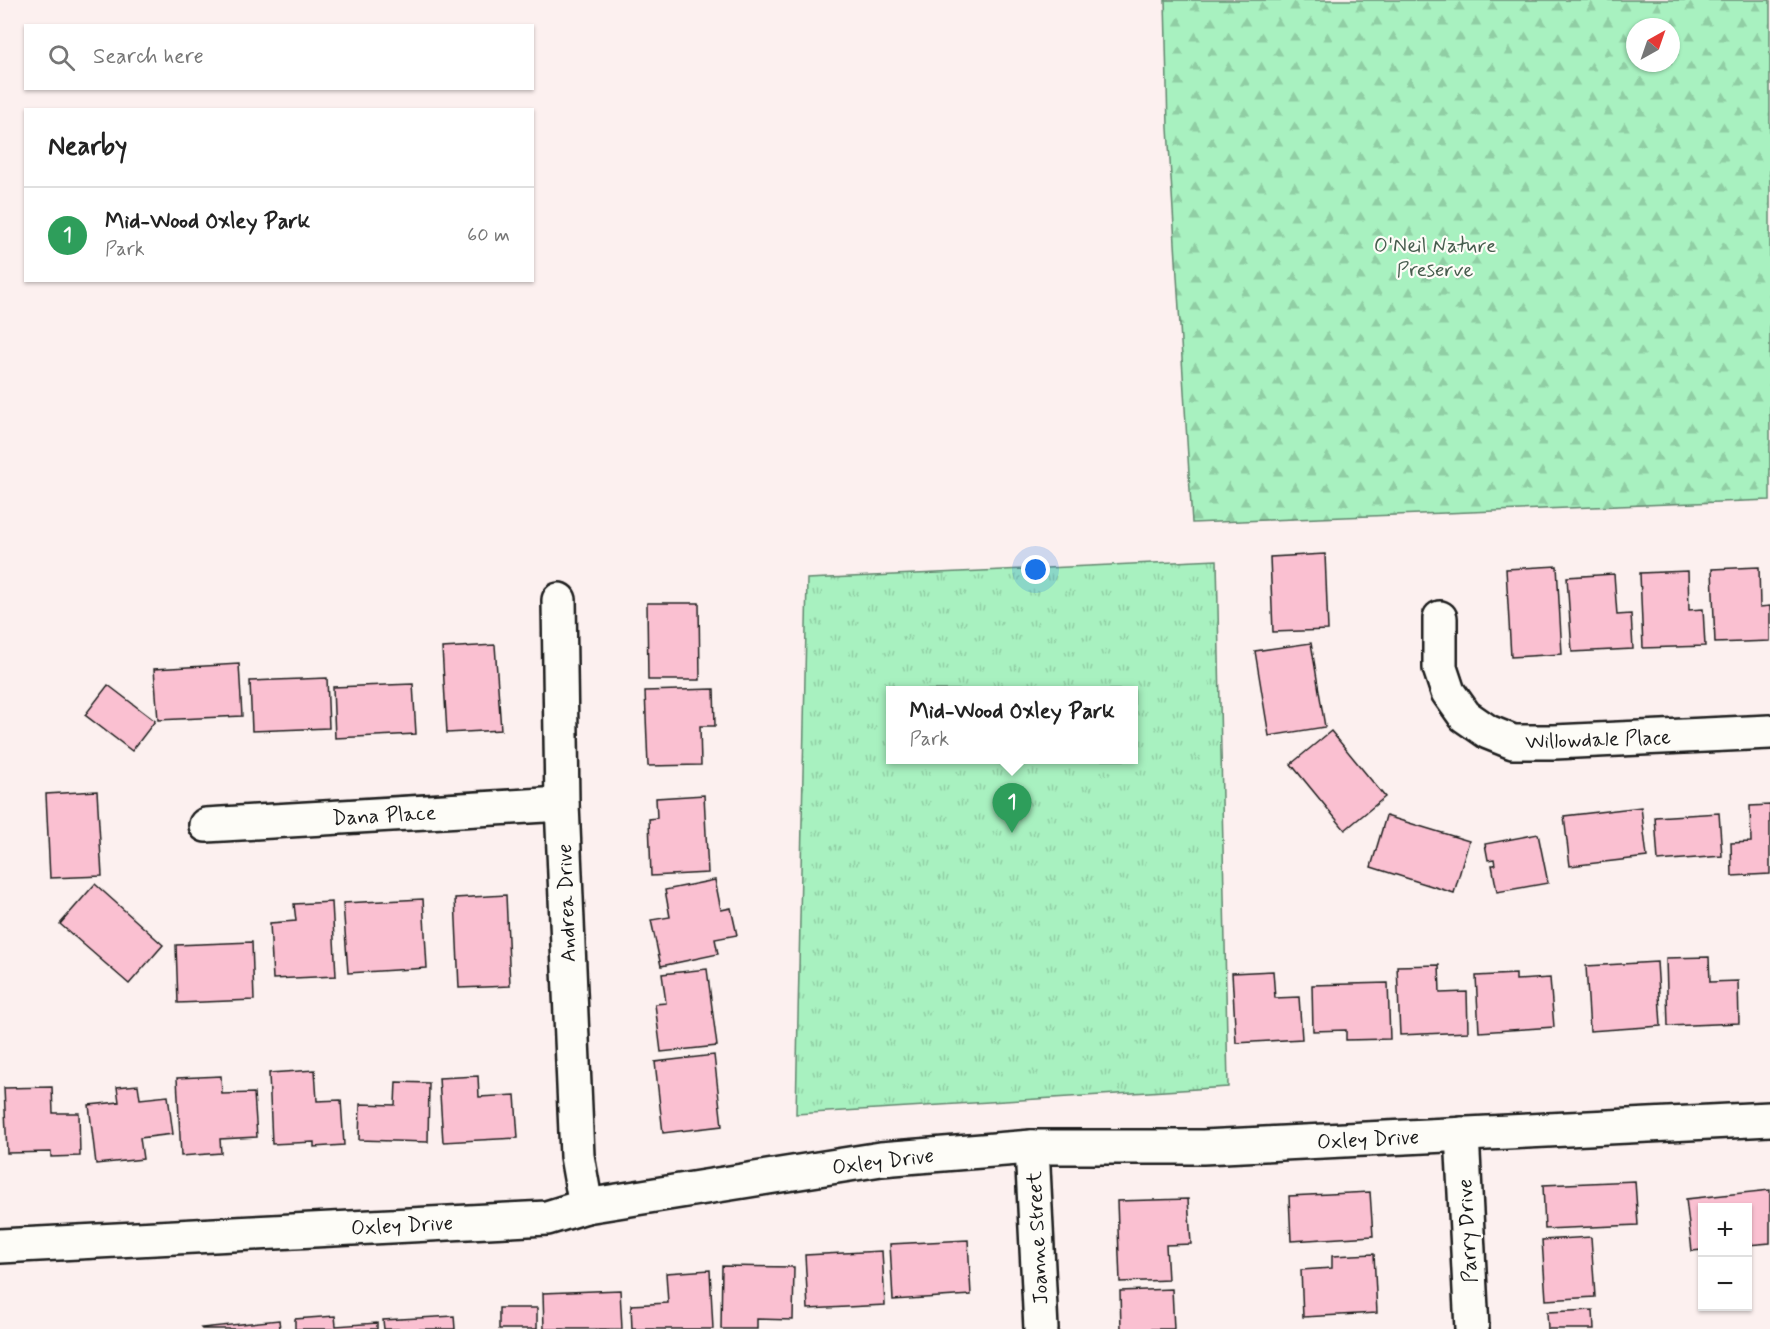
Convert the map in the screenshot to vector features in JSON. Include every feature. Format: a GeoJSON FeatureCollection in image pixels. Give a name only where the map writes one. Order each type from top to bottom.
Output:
{"type":"FeatureCollection","features":[{"type":"Feature","properties":{"kind":"street","name":"Andrea Drive"},"geometry":{"type":"LineString","coordinates":[[559,600],[562,804],[577,1156],[586,1206]]}},
{"type":"Feature","properties":{"kind":"street","name":"Willowdale Place"},"geometry":{"type":"LineString","coordinates":[[1440,618],[1440,668],[1448,692],[1465,716],[1488,732],[1513,742],[1770,732]]}},
{"type":"Feature","properties":{"kind":"street","name":"Dana Place"},"geometry":{"type":"LineString","coordinates":[[206,825],[562,804]]}},
{"type":"Feature","properties":{"kind":"street","name":"Oxley Drive"},"geometry":{"type":"LineString","coordinates":[[0,1246],[547,1218],[586,1206],[881,1159],[1032,1147],[1203,1147],[1770,1119]]}},
{"type":"Feature","properties":{"kind":"street","name":"Parry Drive"},"geometry":{"type":"LineString","coordinates":[[1462,1134],[1472,1329]]}},
{"type":"Feature","properties":{"kind":"street","name":"Joanne Street"},"geometry":{"type":"LineString","coordinates":[[1032,1147],[1041,1329]]}},
{"type":"Feature","properties":{"kind":"green space","name":"O'Neil Nature Preserve"},"geometry":{"type":"Polygon","coordinates":[[[1165,0],[1770,0],[1770,500],[1192,523],[1168,128],[1165,0]]]}},
{"type":"Feature","properties":{"kind":"green space"},"geometry":{"type":"Polygon","coordinates":[[[1217,560],[1228,1087],[796,1114],[807,579],[1217,560]]]}},
{"type":"Feature","properties":{"kind":"building"},"geometry":{"type":"Polygon","coordinates":[[[1325,554],[1328,630],[1273,632],[1270,557],[1325,554]]]}},
{"type":"Feature","properties":{"kind":"building"},"geometry":{"type":"Polygon","coordinates":[[[1557,566],[1562,654],[1511,657],[1506,569],[1557,566]]]}},
{"type":"Feature","properties":{"kind":"building"},"geometry":{"type":"Polygon","coordinates":[[[1759,567],[1760,607],[1770,606],[1770,641],[1715,643],[1712,569],[1759,567]]]}},
{"type":"Feature","properties":{"kind":"building"},"geometry":{"type":"Polygon","coordinates":[[[1688,571],[1689,610],[1703,609],[1705,646],[1643,648],[1640,573],[1688,571]]]}},
{"type":"Feature","properties":{"kind":"building"},"geometry":{"type":"Polygon","coordinates":[[[1614,574],[1617,615],[1631,614],[1633,649],[1572,652],[1567,577],[1614,574]]]}},
{"type":"Feature","properties":{"kind":"building"},"geometry":{"type":"Polygon","coordinates":[[[647,603],[699,603],[700,680],[648,680],[647,603]]]}},
{"type":"Feature","properties":{"kind":"building"},"geometry":{"type":"Polygon","coordinates":[[[1311,643],[1325,727],[1269,736],[1255,651],[1311,643]]]}},
{"type":"Feature","properties":{"kind":"building"},"geometry":{"type":"Polygon","coordinates":[[[495,645],[501,730],[447,733],[442,648],[495,645]]]}},
{"type":"Feature","properties":{"kind":"building"},"geometry":{"type":"Polygon","coordinates":[[[239,664],[242,716],[158,720],[154,669],[239,664]]]}},
{"type":"Feature","properties":{"kind":"building"},"geometry":{"type":"Polygon","coordinates":[[[327,678],[329,728],[252,731],[250,681],[327,678]]]}},
{"type":"Feature","properties":{"kind":"building"},"geometry":{"type":"Polygon","coordinates":[[[413,684],[416,734],[335,738],[333,687],[413,684]]]}},
{"type":"Feature","properties":{"kind":"building"},"geometry":{"type":"Polygon","coordinates":[[[108,685],[155,721],[132,751],[85,715],[108,685]]]}},
{"type":"Feature","properties":{"kind":"building"},"geometry":{"type":"Polygon","coordinates":[[[714,689],[715,726],[700,726],[701,765],[648,766],[645,691],[714,689]]]}},
{"type":"Feature","properties":{"kind":"building"},"geometry":{"type":"Polygon","coordinates":[[[1331,731],[1385,797],[1345,830],[1291,764],[1331,731]]]}},
{"type":"Feature","properties":{"kind":"building"},"geometry":{"type":"Polygon","coordinates":[[[97,791],[102,876],[50,878],[46,794],[97,791]]]}},
{"type":"Feature","properties":{"kind":"building"},"geometry":{"type":"Polygon","coordinates":[[[704,795],[708,873],[651,876],[649,819],[657,818],[656,798],[704,795]]]}},
{"type":"Feature","properties":{"kind":"building"},"geometry":{"type":"Polygon","coordinates":[[[1770,805],[1770,874],[1732,876],[1731,843],[1751,842],[1750,806],[1770,805]]]}},
{"type":"Feature","properties":{"kind":"building"},"geometry":{"type":"Polygon","coordinates":[[[1641,807],[1647,857],[1570,866],[1564,816],[1641,807]]]}},
{"type":"Feature","properties":{"kind":"building"},"geometry":{"type":"Polygon","coordinates":[[[1719,813],[1722,856],[1658,861],[1655,817],[1719,813]]]}},
{"type":"Feature","properties":{"kind":"building"},"geometry":{"type":"Polygon","coordinates":[[[1386,816],[1469,841],[1454,893],[1371,867],[1386,816]]]}},
{"type":"Feature","properties":{"kind":"building"},"geometry":{"type":"Polygon","coordinates":[[[1538,834],[1548,883],[1497,892],[1492,865],[1495,865],[1494,859],[1488,860],[1485,844],[1538,834]]]}},
{"type":"Feature","properties":{"kind":"building"},"geometry":{"type":"Polygon","coordinates":[[[715,880],[721,910],[731,908],[737,935],[715,939],[718,954],[661,966],[651,920],[670,917],[665,890],[715,880]]]}},
{"type":"Feature","properties":{"kind":"building"},"geometry":{"type":"Polygon","coordinates":[[[95,884],[163,945],[129,984],[60,924],[95,884]]]}},
{"type":"Feature","properties":{"kind":"building"},"geometry":{"type":"Polygon","coordinates":[[[506,895],[510,986],[459,988],[455,898],[506,895]]]}},
{"type":"Feature","properties":{"kind":"building"},"geometry":{"type":"Polygon","coordinates":[[[423,899],[427,968],[348,973],[343,903],[423,899]]]}},
{"type":"Feature","properties":{"kind":"building"},"geometry":{"type":"Polygon","coordinates":[[[332,902],[336,976],[273,979],[270,923],[296,921],[294,904],[332,902]]]}},
{"type":"Feature","properties":{"kind":"building"},"geometry":{"type":"Polygon","coordinates":[[[252,942],[254,1000],[178,1003],[176,945],[252,942]]]}},
{"type":"Feature","properties":{"kind":"building"},"geometry":{"type":"Polygon","coordinates":[[[1709,957],[1710,982],[1738,981],[1739,1023],[1668,1026],[1666,958],[1709,957]]]}},
{"type":"Feature","properties":{"kind":"building"},"geometry":{"type":"Polygon","coordinates":[[[1657,962],[1661,1026],[1590,1031],[1586,966],[1657,962]]]}},
{"type":"Feature","properties":{"kind":"building"},"geometry":{"type":"Polygon","coordinates":[[[1439,965],[1440,993],[1467,992],[1468,1032],[1400,1035],[1397,966],[1439,965]]]}},
{"type":"Feature","properties":{"kind":"building"},"geometry":{"type":"Polygon","coordinates":[[[707,969],[717,1046],[661,1052],[655,1004],[666,1003],[662,974],[707,969]]]}},
{"type":"Feature","properties":{"kind":"building"},"geometry":{"type":"Polygon","coordinates":[[[1273,971],[1275,998],[1299,997],[1302,1039],[1236,1043],[1232,973],[1273,971]]]}},
{"type":"Feature","properties":{"kind":"building"},"geometry":{"type":"Polygon","coordinates":[[[1516,974],[1516,980],[1550,978],[1554,1027],[1479,1032],[1476,976],[1516,974]]]}},
{"type":"Feature","properties":{"kind":"building"},"geometry":{"type":"Polygon","coordinates":[[[1388,983],[1390,1039],[1346,1040],[1346,1030],[1313,1031],[1312,985],[1388,983]]]}},
{"type":"Feature","properties":{"kind":"building"},"geometry":{"type":"Polygon","coordinates":[[[714,1055],[722,1126],[663,1133],[655,1062],[714,1055]]]}},
{"type":"Feature","properties":{"kind":"building"},"geometry":{"type":"Polygon","coordinates":[[[315,1070],[317,1101],[341,1100],[344,1145],[314,1147],[314,1142],[272,1144],[269,1073],[315,1070]]]}},
{"type":"Feature","properties":{"kind":"building"},"geometry":{"type":"Polygon","coordinates":[[[221,1076],[222,1094],[254,1093],[257,1137],[220,1139],[221,1153],[181,1156],[177,1078],[221,1076]]]}},
{"type":"Feature","properties":{"kind":"building"},"geometry":{"type":"Polygon","coordinates":[[[478,1076],[479,1097],[515,1095],[518,1138],[443,1142],[439,1078],[478,1076]]]}},
{"type":"Feature","properties":{"kind":"building"},"geometry":{"type":"Polygon","coordinates":[[[396,1082],[429,1083],[428,1142],[359,1140],[360,1104],[395,1105],[396,1082]]]}},
{"type":"Feature","properties":{"kind":"building"},"geometry":{"type":"Polygon","coordinates":[[[138,1085],[140,1099],[168,1096],[173,1134],[140,1138],[143,1159],[96,1164],[89,1105],[119,1102],[117,1087],[138,1085]]]}},
{"type":"Feature","properties":{"kind":"building"},"geometry":{"type":"Polygon","coordinates":[[[52,1087],[53,1113],[79,1113],[80,1156],[51,1157],[51,1152],[7,1153],[4,1088],[52,1087]]]}},
{"type":"Feature","properties":{"kind":"building"},"geometry":{"type":"Polygon","coordinates":[[[1635,1181],[1638,1225],[1545,1229],[1543,1185],[1635,1181]]]}},
{"type":"Feature","properties":{"kind":"building"},"geometry":{"type":"Polygon","coordinates":[[[1770,1190],[1770,1243],[1752,1245],[1752,1203],[1698,1203],[1698,1250],[1692,1251],[1686,1199],[1770,1190]]]}},
{"type":"Feature","properties":{"kind":"building"},"geometry":{"type":"Polygon","coordinates":[[[1370,1192],[1373,1236],[1291,1241],[1289,1196],[1370,1192]]]}},
{"type":"Feature","properties":{"kind":"building"},"geometry":{"type":"Polygon","coordinates":[[[1188,1199],[1191,1244],[1166,1245],[1168,1280],[1120,1282],[1117,1201],[1188,1199]]]}},
{"type":"Feature","properties":{"kind":"building"},"geometry":{"type":"Polygon","coordinates":[[[1591,1237],[1595,1297],[1546,1300],[1542,1240],[1591,1237]]]}},
{"type":"Feature","properties":{"kind":"building"},"geometry":{"type":"Polygon","coordinates":[[[968,1240],[971,1295],[893,1300],[890,1244],[968,1240]]]}},
{"type":"Feature","properties":{"kind":"building"},"geometry":{"type":"Polygon","coordinates":[[[882,1251],[885,1305],[808,1309],[805,1255],[882,1251]]]}},
{"type":"Feature","properties":{"kind":"building"},"geometry":{"type":"Polygon","coordinates":[[[1374,1254],[1377,1313],[1303,1317],[1301,1270],[1332,1268],[1332,1256],[1374,1254]]]}},
{"type":"Feature","properties":{"kind":"building"},"geometry":{"type":"Polygon","coordinates":[[[722,1266],[794,1267],[793,1320],[757,1319],[757,1329],[721,1329],[722,1266]]]}},
{"type":"Feature","properties":{"kind":"building"},"geometry":{"type":"Polygon","coordinates":[[[710,1270],[713,1329],[632,1329],[631,1305],[668,1303],[666,1273],[710,1270]]]}},
{"type":"Feature","properties":{"kind":"building"},"geometry":{"type":"Polygon","coordinates":[[[1172,1289],[1174,1329],[1121,1329],[1120,1291],[1172,1289]]]}},
{"type":"Feature","properties":{"kind":"building"},"geometry":{"type":"Polygon","coordinates":[[[620,1290],[622,1329],[544,1329],[543,1293],[620,1290]]]}},
{"type":"Feature","properties":{"kind":"building"},"geometry":{"type":"Polygon","coordinates":[[[499,1308],[537,1308],[537,1329],[499,1329],[499,1308]]]}},
{"type":"Feature","properties":{"kind":"building"},"geometry":{"type":"Polygon","coordinates":[[[1593,1310],[1594,1329],[1548,1329],[1547,1312],[1593,1310]]]}},
{"type":"Feature","properties":{"kind":"building"},"geometry":{"type":"Polygon","coordinates":[[[335,1316],[336,1326],[377,1323],[377,1329],[295,1329],[295,1319],[335,1316]]]}},
{"type":"Feature","properties":{"kind":"building"},"geometry":{"type":"Polygon","coordinates":[[[454,1316],[455,1329],[384,1329],[383,1320],[454,1316]]]}},
{"type":"Feature","properties":{"kind":"building"},"geometry":{"type":"Polygon","coordinates":[[[279,1320],[280,1329],[201,1328],[279,1320]]]}},
{"type":"Feature","properties":{"kind":"place","name":"Mid-Wood Oxley Park"},"geometry":{"type":"Point","coordinates":[1012,833]}}]}
